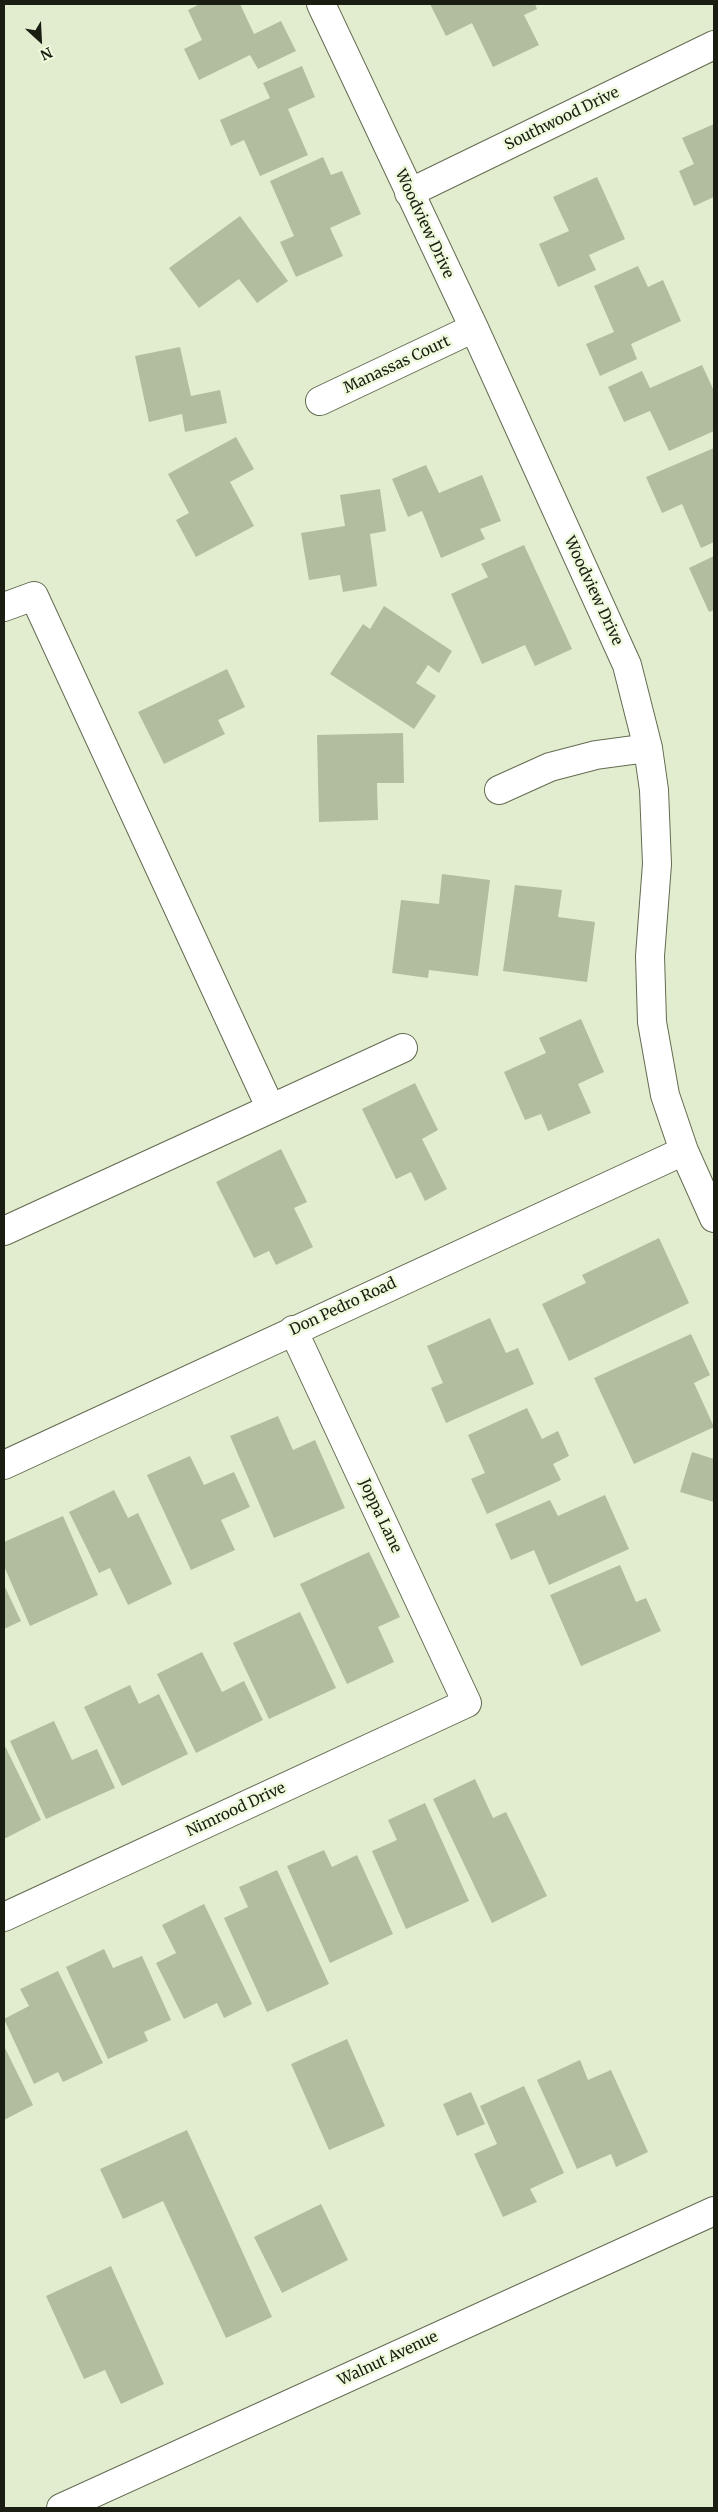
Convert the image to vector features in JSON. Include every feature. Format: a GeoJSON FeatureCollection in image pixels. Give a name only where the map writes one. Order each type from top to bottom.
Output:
{"type":"FeatureCollection","features":[{"type":"Feature","properties":{"kind":"street","name":"Woodview Drive"},"geometry":{"type":"LineString","coordinates":[[321,4],[474,328],[628,665],[648,748],[654,790],[657,864],[650,956],[652,1022],[665,1095],[684,1151],[714,1218]]}},
{"type":"Feature","properties":{"kind":"street","name":"Southwood Drive"},"geometry":{"type":"LineString","coordinates":[[409,193],[714,45]]}},
{"type":"Feature","properties":{"kind":"street","name":"Manassas Court"},"geometry":{"type":"LineString","coordinates":[[320,401],[474,328]]}},
{"type":"Feature","properties":{"kind":"street"},"geometry":{"type":"LineString","coordinates":[[4,607],[34,596],[270,1108]]}},
{"type":"Feature","properties":{"kind":"street"},"geometry":{"type":"LineString","coordinates":[[499,790],[550,767],[596,755],[648,748]]}},
{"type":"Feature","properties":{"kind":"street"},"geometry":{"type":"LineString","coordinates":[[4,1230],[403,1048]]}},
{"type":"Feature","properties":{"kind":"street","name":"Don Pedro Road"},"geometry":{"type":"LineString","coordinates":[[4,1465],[684,1151]]}},
{"type":"Feature","properties":{"kind":"street","name":"Joppa Lane"},"geometry":{"type":"LineString","coordinates":[[293,1330],[467,1702]]}},
{"type":"Feature","properties":{"kind":"street","name":"Nimrood Drive"},"geometry":{"type":"LineString","coordinates":[[4,1918],[467,1702]]}},
{"type":"Feature","properties":{"kind":"street","name":"Walnut Avenue"},"geometry":{"type":"LineString","coordinates":[[61,2508],[714,2210]]}},
{"type":"Feature","properties":{"kind":"building"},"geometry":{"type":"Polygon","coordinates":[[[200,4],[240,4],[254,34],[281,21],[296,51],[258,69],[250,55],[199,80],[184,49],[202,40],[188,10],[200,4]]]}},
{"type":"Feature","properties":{"kind":"building"},"geometry":{"type":"Polygon","coordinates":[[[430,4],[535,4],[537,9],[524,15],[539,45],[493,67],[472,23],[446,36],[430,4]]]}},
{"type":"Feature","properties":{"kind":"building"},"geometry":{"type":"Polygon","coordinates":[[[302,66],[315,97],[288,109],[308,155],[260,176],[244,140],[231,146],[220,120],[270,98],[263,83],[302,66]]]}},
{"type":"Feature","properties":{"kind":"building"},"geometry":{"type":"Polygon","coordinates":[[[714,124],[714,197],[694,206],[679,171],[694,164],[682,138],[714,124]]]}},
{"type":"Feature","properties":{"kind":"building"},"geometry":{"type":"Polygon","coordinates":[[[323,157],[331,175],[342,171],[361,214],[330,228],[343,256],[296,277],[280,242],[294,236],[270,181],[323,157]]]}},
{"type":"Feature","properties":{"kind":"building"},"geometry":{"type":"Polygon","coordinates":[[[597,177],[625,239],[589,255],[596,270],[558,287],[539,244],[569,231],[553,197],[597,177]]]}},
{"type":"Feature","properties":{"kind":"building"},"geometry":{"type":"Polygon","coordinates":[[[240,216],[288,281],[257,303],[239,279],[199,308],[169,268],[240,216]]]}},
{"type":"Feature","properties":{"kind":"building"},"geometry":{"type":"Polygon","coordinates":[[[638,266],[648,287],[663,280],[681,321],[631,344],[637,359],[600,376],[586,344],[614,332],[594,286],[638,266]]]}},
{"type":"Feature","properties":{"kind":"building"},"geometry":{"type":"Polygon","coordinates":[[[180,347],[191,396],[220,390],[227,423],[185,432],[182,414],[149,422],[135,356],[180,347]]]}},
{"type":"Feature","properties":{"kind":"building"},"geometry":{"type":"Polygon","coordinates":[[[702,365],[714,391],[714,431],[669,451],[650,411],[624,422],[608,387],[642,371],[650,388],[702,365]]]}},
{"type":"Feature","properties":{"kind":"building"},"geometry":{"type":"Polygon","coordinates":[[[236,437],[254,469],[230,482],[254,526],[196,557],[176,520],[189,513],[168,474],[236,437]]]}},
{"type":"Feature","properties":{"kind":"building"},"geometry":{"type":"Polygon","coordinates":[[[714,448],[714,542],[701,548],[682,504],[662,513],[646,477],[714,448]]]}},
{"type":"Feature","properties":{"kind":"building"},"geometry":{"type":"Polygon","coordinates":[[[426,465],[439,493],[482,475],[501,521],[480,529],[485,539],[441,558],[422,511],[408,517],[392,479],[426,465]]]}},
{"type":"Feature","properties":{"kind":"building"},"geometry":{"type":"Polygon","coordinates":[[[380,489],[386,531],[370,534],[377,586],[343,592],[340,575],[309,580],[301,533],[345,526],[340,495],[380,489]]]}},
{"type":"Feature","properties":{"kind":"building"},"geometry":{"type":"Polygon","coordinates":[[[524,545],[572,649],[535,666],[525,645],[482,664],[451,594],[488,577],[481,564],[524,545]]]}},
{"type":"Feature","properties":{"kind":"building"},"geometry":{"type":"Polygon","coordinates":[[[714,556],[714,610],[709,612],[689,568],[714,556]]]}},
{"type":"Feature","properties":{"kind":"building"},"geometry":{"type":"Polygon","coordinates":[[[384,606],[452,651],[439,673],[428,665],[416,683],[436,696],[414,729],[330,674],[363,624],[370,629],[384,606]]]}},
{"type":"Feature","properties":{"kind":"building"},"geometry":{"type":"Polygon","coordinates":[[[227,669],[245,707],[218,720],[225,734],[164,764],[138,712],[227,669]]]}},
{"type":"Feature","properties":{"kind":"building"},"geometry":{"type":"Polygon","coordinates":[[[403,733],[404,783],[377,783],[378,820],[319,822],[317,735],[403,733]]]}},
{"type":"Feature","properties":{"kind":"building"},"geometry":{"type":"Polygon","coordinates":[[[442,874],[490,880],[478,976],[429,970],[428,978],[392,973],[401,900],[439,904],[442,874]]]}},
{"type":"Feature","properties":{"kind":"building"},"geometry":{"type":"Polygon","coordinates":[[[515,885],[562,890],[558,917],[595,922],[587,982],[503,971],[515,885]]]}},
{"type":"Feature","properties":{"kind":"building"},"geometry":{"type":"Polygon","coordinates":[[[581,1019],[604,1072],[578,1084],[591,1113],[548,1131],[541,1114],[525,1120],[504,1072],[546,1053],[539,1038],[581,1019]]]}},
{"type":"Feature","properties":{"kind":"building"},"geometry":{"type":"Polygon","coordinates":[[[415,1083],[438,1130],[422,1139],[447,1189],[425,1201],[411,1172],[396,1179],[362,1109],[415,1083]]]}},
{"type":"Feature","properties":{"kind":"building"},"geometry":{"type":"Polygon","coordinates":[[[281,1149],[307,1202],[294,1208],[313,1247],[276,1265],[269,1251],[254,1258],[216,1182],[281,1149]]]}},
{"type":"Feature","properties":{"kind":"building"},"geometry":{"type":"Polygon","coordinates":[[[659,1238],[689,1303],[569,1361],[542,1304],[586,1283],[582,1275],[659,1238]]]}},
{"type":"Feature","properties":{"kind":"building"},"geometry":{"type":"Polygon","coordinates":[[[490,1318],[506,1353],[518,1348],[534,1384],[446,1423],[431,1388],[443,1383],[427,1346],[490,1318]]]}},
{"type":"Feature","properties":{"kind":"building"},"geometry":{"type":"Polygon","coordinates":[[[691,1334],[710,1375],[694,1383],[714,1427],[634,1464],[594,1378],[691,1334]]]}},
{"type":"Feature","properties":{"kind":"building"},"geometry":{"type":"Polygon","coordinates":[[[527,1408],[542,1439],[558,1431],[569,1456],[553,1464],[561,1480],[487,1514],[471,1479],[485,1473],[468,1435],[527,1408]]]}},
{"type":"Feature","properties":{"kind":"building"},"geometry":{"type":"Polygon","coordinates":[[[278,1416],[293,1450],[315,1440],[345,1508],[274,1538],[230,1436],[278,1416]]]}},
{"type":"Feature","properties":{"kind":"building"},"geometry":{"type":"Polygon","coordinates":[[[692,1452],[714,1459],[714,1502],[680,1492],[692,1452]]]}},
{"type":"Feature","properties":{"kind":"building"},"geometry":{"type":"Polygon","coordinates":[[[190,1456],[204,1485],[234,1472],[250,1507],[221,1520],[235,1550],[191,1570],[147,1475],[190,1456]]]}},
{"type":"Feature","properties":{"kind":"building"},"geometry":{"type":"Polygon","coordinates":[[[114,1490],[128,1518],[138,1513],[172,1584],[128,1605],[110,1568],[99,1573],[69,1512],[114,1490]]]}},
{"type":"Feature","properties":{"kind":"building"},"geometry":{"type":"Polygon","coordinates":[[[605,1495],[629,1549],[549,1585],[534,1550],[511,1560],[495,1524],[550,1500],[558,1516],[605,1495]]]}},
{"type":"Feature","properties":{"kind":"building"},"geometry":{"type":"Polygon","coordinates":[[[63,1516],[98,1595],[30,1626],[4,1566],[4,1542],[63,1516]]]}},
{"type":"Feature","properties":{"kind":"building"},"geometry":{"type":"Polygon","coordinates":[[[369,1552],[400,1617],[378,1627],[394,1662],[347,1684],[300,1584],[369,1552]]]}},
{"type":"Feature","properties":{"kind":"building"},"geometry":{"type":"Polygon","coordinates":[[[620,1565],[636,1602],[646,1598],[661,1631],[581,1666],[550,1595],[620,1565]]]}},
{"type":"Feature","properties":{"kind":"building"},"geometry":{"type":"Polygon","coordinates":[[[4,1585],[21,1621],[4,1629],[4,1585]]]}},
{"type":"Feature","properties":{"kind":"building"},"geometry":{"type":"Polygon","coordinates":[[[300,1612],[336,1688],[269,1719],[233,1643],[300,1612]]]}},
{"type":"Feature","properties":{"kind":"building"},"geometry":{"type":"Polygon","coordinates":[[[202,1652],[222,1692],[244,1681],[263,1720],[196,1753],[157,1674],[202,1652]]]}},
{"type":"Feature","properties":{"kind":"building"},"geometry":{"type":"Polygon","coordinates":[[[130,1685],[139,1704],[159,1694],[188,1754],[122,1786],[84,1707],[130,1685]]]}},
{"type":"Feature","properties":{"kind":"building"},"geometry":{"type":"Polygon","coordinates":[[[54,1721],[72,1760],[97,1749],[115,1788],[46,1819],[10,1741],[54,1721]]]}},
{"type":"Feature","properties":{"kind":"building"},"geometry":{"type":"Polygon","coordinates":[[[4,1744],[41,1820],[4,1839],[4,1744]]]}},
{"type":"Feature","properties":{"kind":"building"},"geometry":{"type":"Polygon","coordinates":[[[475,1779],[493,1818],[506,1812],[547,1896],[492,1923],[433,1799],[475,1779]]]}},
{"type":"Feature","properties":{"kind":"building"},"geometry":{"type":"Polygon","coordinates":[[[425,1803],[469,1901],[406,1929],[372,1851],[397,1840],[388,1820],[425,1803]]]}},
{"type":"Feature","properties":{"kind":"building"},"geometry":{"type":"Polygon","coordinates":[[[324,1850],[332,1867],[357,1855],[393,1934],[330,1963],[287,1866],[324,1850]]]}},
{"type":"Feature","properties":{"kind":"building"},"geometry":{"type":"Polygon","coordinates":[[[277,1870],[329,1984],[267,2012],[224,1918],[248,1907],[239,1887],[277,1870]]]}},
{"type":"Feature","properties":{"kind":"building"},"geometry":{"type":"Polygon","coordinates":[[[204,1904],[252,2004],[224,2018],[217,2003],[184,2019],[156,1963],[176,1953],[162,1925],[204,1904]]]}},
{"type":"Feature","properties":{"kind":"building"},"geometry":{"type":"Polygon","coordinates":[[[104,1949],[113,1968],[142,1956],[171,2020],[144,2032],[148,2041],[108,2059],[66,1967],[104,1949]]]}},
{"type":"Feature","properties":{"kind":"building"},"geometry":{"type":"Polygon","coordinates":[[[58,1971],[103,2063],[63,2082],[58,2072],[34,2084],[4,2019],[29,2006],[20,1989],[58,1971]]]}},
{"type":"Feature","properties":{"kind":"building"},"geometry":{"type":"Polygon","coordinates":[[[347,2039],[385,2126],[329,2150],[291,2064],[347,2039]]]}},
{"type":"Feature","properties":{"kind":"building"},"geometry":{"type":"Polygon","coordinates":[[[4,2046],[33,2105],[4,2120],[4,2046]]]}},
{"type":"Feature","properties":{"kind":"building"},"geometry":{"type":"Polygon","coordinates":[[[580,2060],[588,2080],[611,2070],[648,2152],[616,2167],[611,2154],[577,2169],[537,2080],[580,2060]]]}},
{"type":"Feature","properties":{"kind":"building"},"geometry":{"type":"Polygon","coordinates":[[[524,2086],[564,2173],[530,2189],[537,2202],[503,2217],[474,2154],[497,2144],[480,2106],[524,2086]]]}},
{"type":"Feature","properties":{"kind":"building"},"geometry":{"type":"Polygon","coordinates":[[[471,2092],[485,2124],[457,2136],[443,2104],[471,2092]]]}},
{"type":"Feature","properties":{"kind":"building"},"geometry":{"type":"Polygon","coordinates":[[[187,2130],[272,2317],[226,2338],[163,2201],[123,2219],[100,2169],[187,2130]]]}},
{"type":"Feature","properties":{"kind":"building"},"geometry":{"type":"Polygon","coordinates":[[[321,2204],[348,2260],[282,2293],[254,2237],[321,2204]]]}},
{"type":"Feature","properties":{"kind":"building"},"geometry":{"type":"Polygon","coordinates":[[[111,2266],[164,2384],[121,2404],[105,2370],[84,2379],[46,2296],[111,2266]]]}}]}
